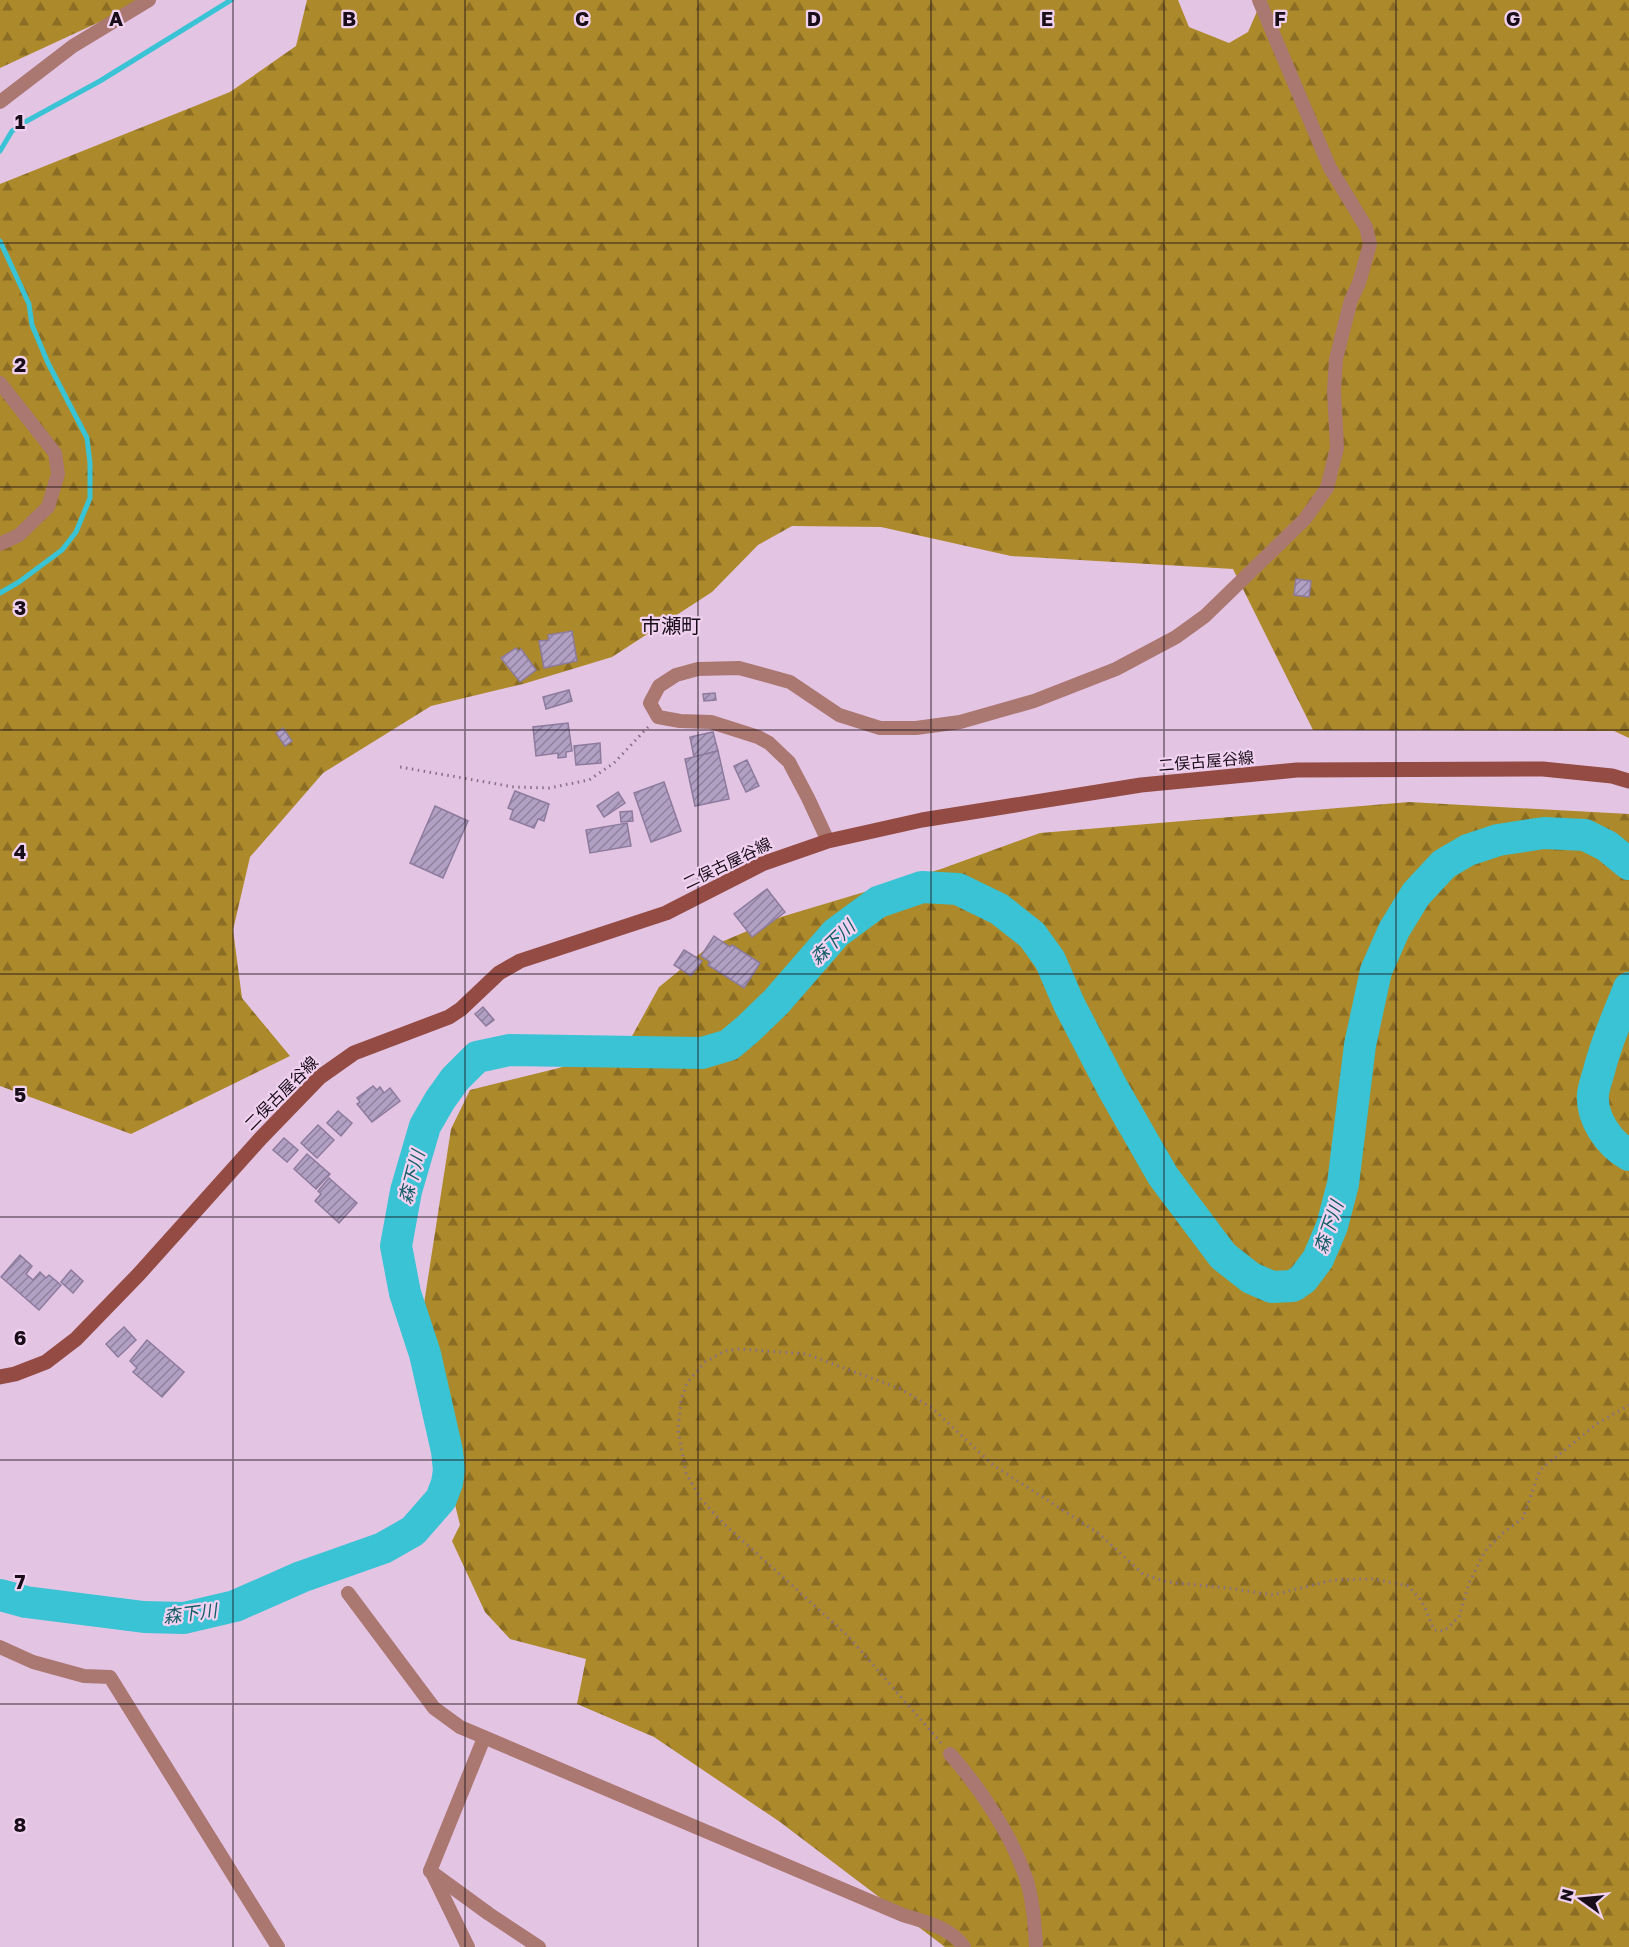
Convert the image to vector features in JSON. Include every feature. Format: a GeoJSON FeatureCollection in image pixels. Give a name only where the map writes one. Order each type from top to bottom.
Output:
{"type":"FeatureCollection","features":[{"type":"Feature","properties":{"kind":"main road","name":"二俣古屋谷線"},"geometry":{"type":"LineString","coordinates":[[0,1377],[46,1362],[76,1339],[139,1274],[305,1092],[320,1077],[354,1053],[449,1017],[461,1009],[499,973],[520,961],[666,913],[762,864],[828,841],[922,820],[1141,785],[1297,770],[1543,769],[1612,776],[1629,781]]}},
{"type":"Feature","properties":{"kind":"street"},"geometry":{"type":"LineString","coordinates":[[0,102],[73,46],[149,0]]}},
{"type":"Feature","properties":{"kind":"street"},"geometry":{"type":"LineString","coordinates":[[828,841],[789,762],[758,736],[711,722],[680,721],[658,717],[650,703],[659,686],[676,675],[698,669],[739,668],[790,682],[839,715],[880,728],[916,728],[960,722],[1034,701],[1116,669],[1176,637],[1205,616],[1305,519],[1327,488],[1337,448],[1334,391],[1336,359],[1370,244],[1366,227],[1330,168],[1259,0]]}},
{"type":"Feature","properties":{"kind":"street"},"geometry":{"type":"LineString","coordinates":[[0,383],[55,453],[58,474],[48,507],[19,535],[0,544]]}},
{"type":"Feature","properties":{"kind":"street"},"geometry":{"type":"LineString","coordinates":[[348,1593],[434,1708],[460,1727],[903,1916],[940,1927],[958,1939],[964,1947]]}},
{"type":"Feature","properties":{"kind":"street"},"geometry":{"type":"LineString","coordinates":[[0,1647],[33,1662],[84,1676],[110,1677],[278,1947]]}},
{"type":"Feature","properties":{"kind":"street"},"geometry":{"type":"LineString","coordinates":[[468,1947],[430,1871],[484,1738]]}},
{"type":"Feature","properties":{"kind":"street"},"geometry":{"type":"LineString","coordinates":[[950,1754],[970,1776],[1007,1836],[1026,1878],[1035,1927],[1036,1947]]}},
{"type":"Feature","properties":{"kind":"street"},"geometry":{"type":"LineString","coordinates":[[430,1871],[539,1947]]}},
{"type":"Feature","properties":{"kind":"path"},"geometry":{"type":"LineString","coordinates":[[400,767],[514,787],[549,788],[589,780],[615,763],[658,717]]}},
{"type":"Feature","properties":{"kind":"path"},"geometry":{"type":"LineString","coordinates":[[950,1754],[848,1636],[722,1522],[701,1499],[686,1473],[678,1430],[681,1401],[687,1383],[705,1362],[725,1351],[739,1349],[806,1354],[901,1389],[932,1408],[993,1465],[1098,1533],[1143,1574],[1167,1582],[1227,1587],[1273,1595],[1333,1580],[1374,1579],[1408,1586],[1422,1601],[1434,1630],[1444,1631],[1459,1617],[1469,1583],[1485,1551],[1504,1532],[1524,1518],[1540,1470],[1598,1423],[1629,1405]]}},
{"type":"Feature","properties":{"kind":"green space"},"geometry":{"type":"Polygon","coordinates":[[[0,0],[147,0],[0,68],[0,0]]]}},
{"type":"Feature","properties":{"kind":"green space"},"geometry":{"type":"Polygon","coordinates":[[[307,0],[1178,0],[1189,27],[1229,43],[1248,32],[1262,0],[1629,0],[1629,738],[1614,731],[1313,730],[1233,569],[1011,556],[881,527],[792,526],[758,545],[712,592],[612,657],[523,684],[431,706],[323,773],[250,857],[233,930],[242,998],[290,1056],[131,1134],[0,1086],[0,184],[230,92],[296,46],[307,0]]]}},
{"type":"Feature","properties":{"kind":"green space"},"geometry":{"type":"Polygon","coordinates":[[[1409,802],[1629,814],[1629,1947],[945,1947],[780,1822],[654,1737],[577,1704],[586,1659],[510,1639],[485,1612],[452,1541],[460,1525],[417,1349],[451,1129],[470,1090],[559,1068],[626,1047],[659,987],[707,948],[781,917],[941,869],[1040,833],[1409,802]]]}},
{"type":"Feature","properties":{"kind":"building"},"geometry":{"type":"Polygon","coordinates":[[[1296,579],[1311,581],[1309,597],[1294,595],[1296,579]]]}},
{"type":"Feature","properties":{"kind":"building"},"geometry":{"type":"Polygon","coordinates":[[[572,631],[577,661],[544,668],[539,641],[549,640],[548,635],[572,631]]]}},
{"type":"Feature","properties":{"kind":"building"},"geometry":{"type":"Polygon","coordinates":[[[516,648],[518,651],[521,649],[536,670],[520,682],[501,658],[516,648]]]}},
{"type":"Feature","properties":{"kind":"building"},"geometry":{"type":"Polygon","coordinates":[[[569,690],[572,701],[546,709],[543,697],[569,690]]]}},
{"type":"Feature","properties":{"kind":"building"},"geometry":{"type":"Polygon","coordinates":[[[715,693],[716,700],[704,701],[703,694],[715,693]]]}},
{"type":"Feature","properties":{"kind":"building"},"geometry":{"type":"Polygon","coordinates":[[[568,723],[572,751],[566,752],[566,757],[558,758],[558,753],[536,756],[533,727],[568,723]]]}},
{"type":"Feature","properties":{"kind":"building"},"geometry":{"type":"Polygon","coordinates":[[[283,728],[292,741],[285,746],[276,733],[283,728]]]}},
{"type":"Feature","properties":{"kind":"building"},"geometry":{"type":"Polygon","coordinates":[[[713,732],[718,751],[694,757],[690,737],[713,732]]]}},
{"type":"Feature","properties":{"kind":"building"},"geometry":{"type":"Polygon","coordinates":[[[600,743],[601,763],[576,765],[574,746],[600,743]]]}},
{"type":"Feature","properties":{"kind":"building"},"geometry":{"type":"Polygon","coordinates":[[[718,751],[729,799],[695,806],[685,759],[718,751]]]}},
{"type":"Feature","properties":{"kind":"building"},"geometry":{"type":"Polygon","coordinates":[[[747,760],[759,786],[746,792],[734,766],[747,760]]]}},
{"type":"Feature","properties":{"kind":"building"},"geometry":{"type":"Polygon","coordinates":[[[664,782],[681,831],[651,842],[634,793],[664,782]]]}},
{"type":"Feature","properties":{"kind":"building"},"geometry":{"type":"Polygon","coordinates":[[[515,791],[549,804],[544,821],[538,819],[534,828],[510,819],[513,810],[508,808],[515,791]]]}},
{"type":"Feature","properties":{"kind":"building"},"geometry":{"type":"Polygon","coordinates":[[[618,792],[625,803],[604,817],[597,806],[618,792]]]}},
{"type":"Feature","properties":{"kind":"building"},"geometry":{"type":"Polygon","coordinates":[[[435,806],[468,821],[443,878],[410,863],[435,806]]]}},
{"type":"Feature","properties":{"kind":"building"},"geometry":{"type":"Polygon","coordinates":[[[632,811],[633,821],[621,822],[620,812],[632,811]]]}},
{"type":"Feature","properties":{"kind":"building"},"geometry":{"type":"Polygon","coordinates":[[[627,823],[631,846],[590,853],[586,830],[627,823]]]}},
{"type":"Feature","properties":{"kind":"building"},"geometry":{"type":"Polygon","coordinates":[[[767,889],[785,912],[752,937],[734,914],[767,889]]]}},
{"type":"Feature","properties":{"kind":"building"},"geometry":{"type":"Polygon","coordinates":[[[714,936],[760,963],[744,988],[708,965],[710,962],[701,956],[714,936]]]}},
{"type":"Feature","properties":{"kind":"building"},"geometry":{"type":"Polygon","coordinates":[[[684,950],[702,961],[691,976],[674,965],[684,950]]]}},
{"type":"Feature","properties":{"kind":"building"},"geometry":{"type":"Polygon","coordinates":[[[483,1007],[494,1020],[486,1026],[475,1014],[483,1007]]]}},
{"type":"Feature","properties":{"kind":"building"},"geometry":{"type":"Polygon","coordinates":[[[373,1086],[377,1090],[380,1087],[384,1093],[390,1088],[400,1101],[372,1122],[357,1104],[360,1102],[357,1098],[373,1086]]]}},
{"type":"Feature","properties":{"kind":"building"},"geometry":{"type":"Polygon","coordinates":[[[338,1111],[352,1123],[341,1136],[327,1123],[338,1111]]]}},
{"type":"Feature","properties":{"kind":"building"},"geometry":{"type":"Polygon","coordinates":[[[318,1125],[334,1140],[317,1158],[301,1143],[318,1125]]]}},
{"type":"Feature","properties":{"kind":"building"},"geometry":{"type":"Polygon","coordinates":[[[284,1138],[298,1150],[287,1162],[273,1150],[284,1138]]]}},
{"type":"Feature","properties":{"kind":"building"},"geometry":{"type":"Polygon","coordinates":[[[307,1154],[330,1174],[316,1189],[294,1169],[307,1154]]]}},
{"type":"Feature","properties":{"kind":"building"},"geometry":{"type":"Polygon","coordinates":[[[329,1178],[357,1203],[339,1223],[315,1201],[321,1194],[318,1191],[329,1178]]]}},
{"type":"Feature","properties":{"kind":"building"},"geometry":{"type":"Polygon","coordinates":[[[20,1255],[32,1266],[26,1274],[33,1280],[40,1272],[46,1278],[49,1275],[61,1285],[39,1310],[1,1277],[20,1255]]]}},
{"type":"Feature","properties":{"kind":"building"},"geometry":{"type":"Polygon","coordinates":[[[71,1270],[83,1281],[73,1293],[61,1282],[71,1270]]]}},
{"type":"Feature","properties":{"kind":"building"},"geometry":{"type":"Polygon","coordinates":[[[124,1327],[136,1340],[118,1357],[106,1344],[124,1327]]]}},
{"type":"Feature","properties":{"kind":"building"},"geometry":{"type":"Polygon","coordinates":[[[147,1340],[184,1372],[162,1397],[133,1372],[137,1368],[130,1361],[147,1340]]]}},
{"type":"Feature","properties":{"kind":"waterway"},"geometry":{"type":"LineString","coordinates":[[0,151],[12,131],[25,122],[100,81],[231,0]]}},
{"type":"Feature","properties":{"kind":"waterway"},"geometry":{"type":"LineString","coordinates":[[0,241],[29,304],[32,325],[48,363],[87,438],[90,463],[90,498],[76,532],[62,550],[0,593]]}},
{"type":"Feature","properties":{"kind":"waterway","name":"森下川"},"geometry":{"type":"LineString","coordinates":[[0,1595],[26,1602],[144,1617],[184,1618],[235,1606],[301,1577],[383,1548],[413,1531],[441,1499],[449,1470],[447,1451],[425,1354],[405,1293],[396,1246],[406,1191],[425,1126],[455,1079],[477,1057],[510,1050],[702,1053],[729,1045],[776,1002],[836,933],[878,902],[922,887],[958,889],[999,909],[1032,935],[1050,960],[1069,1004],[1112,1087],[1163,1176],[1223,1256],[1251,1278],[1272,1287],[1293,1286],[1303,1279],[1318,1259],[1332,1226],[1343,1184],[1360,1045],[1376,971],[1394,930],[1416,894],[1444,864],[1468,850],[1498,840],[1544,833],[1585,835],[1607,846],[1629,864]]}},
{"type":"Feature","properties":{"kind":"waterway","name":"森下川"},"geometry":{"type":"LineString","coordinates":[[1629,988],[1612,1029],[1593,1094],[1598,1121],[1608,1137],[1629,1155]]}},
{"type":"Feature","properties":{"kind":"district","name":"市瀬町"},"geometry":{"type":"Point","coordinates":[671,625]}}]}
